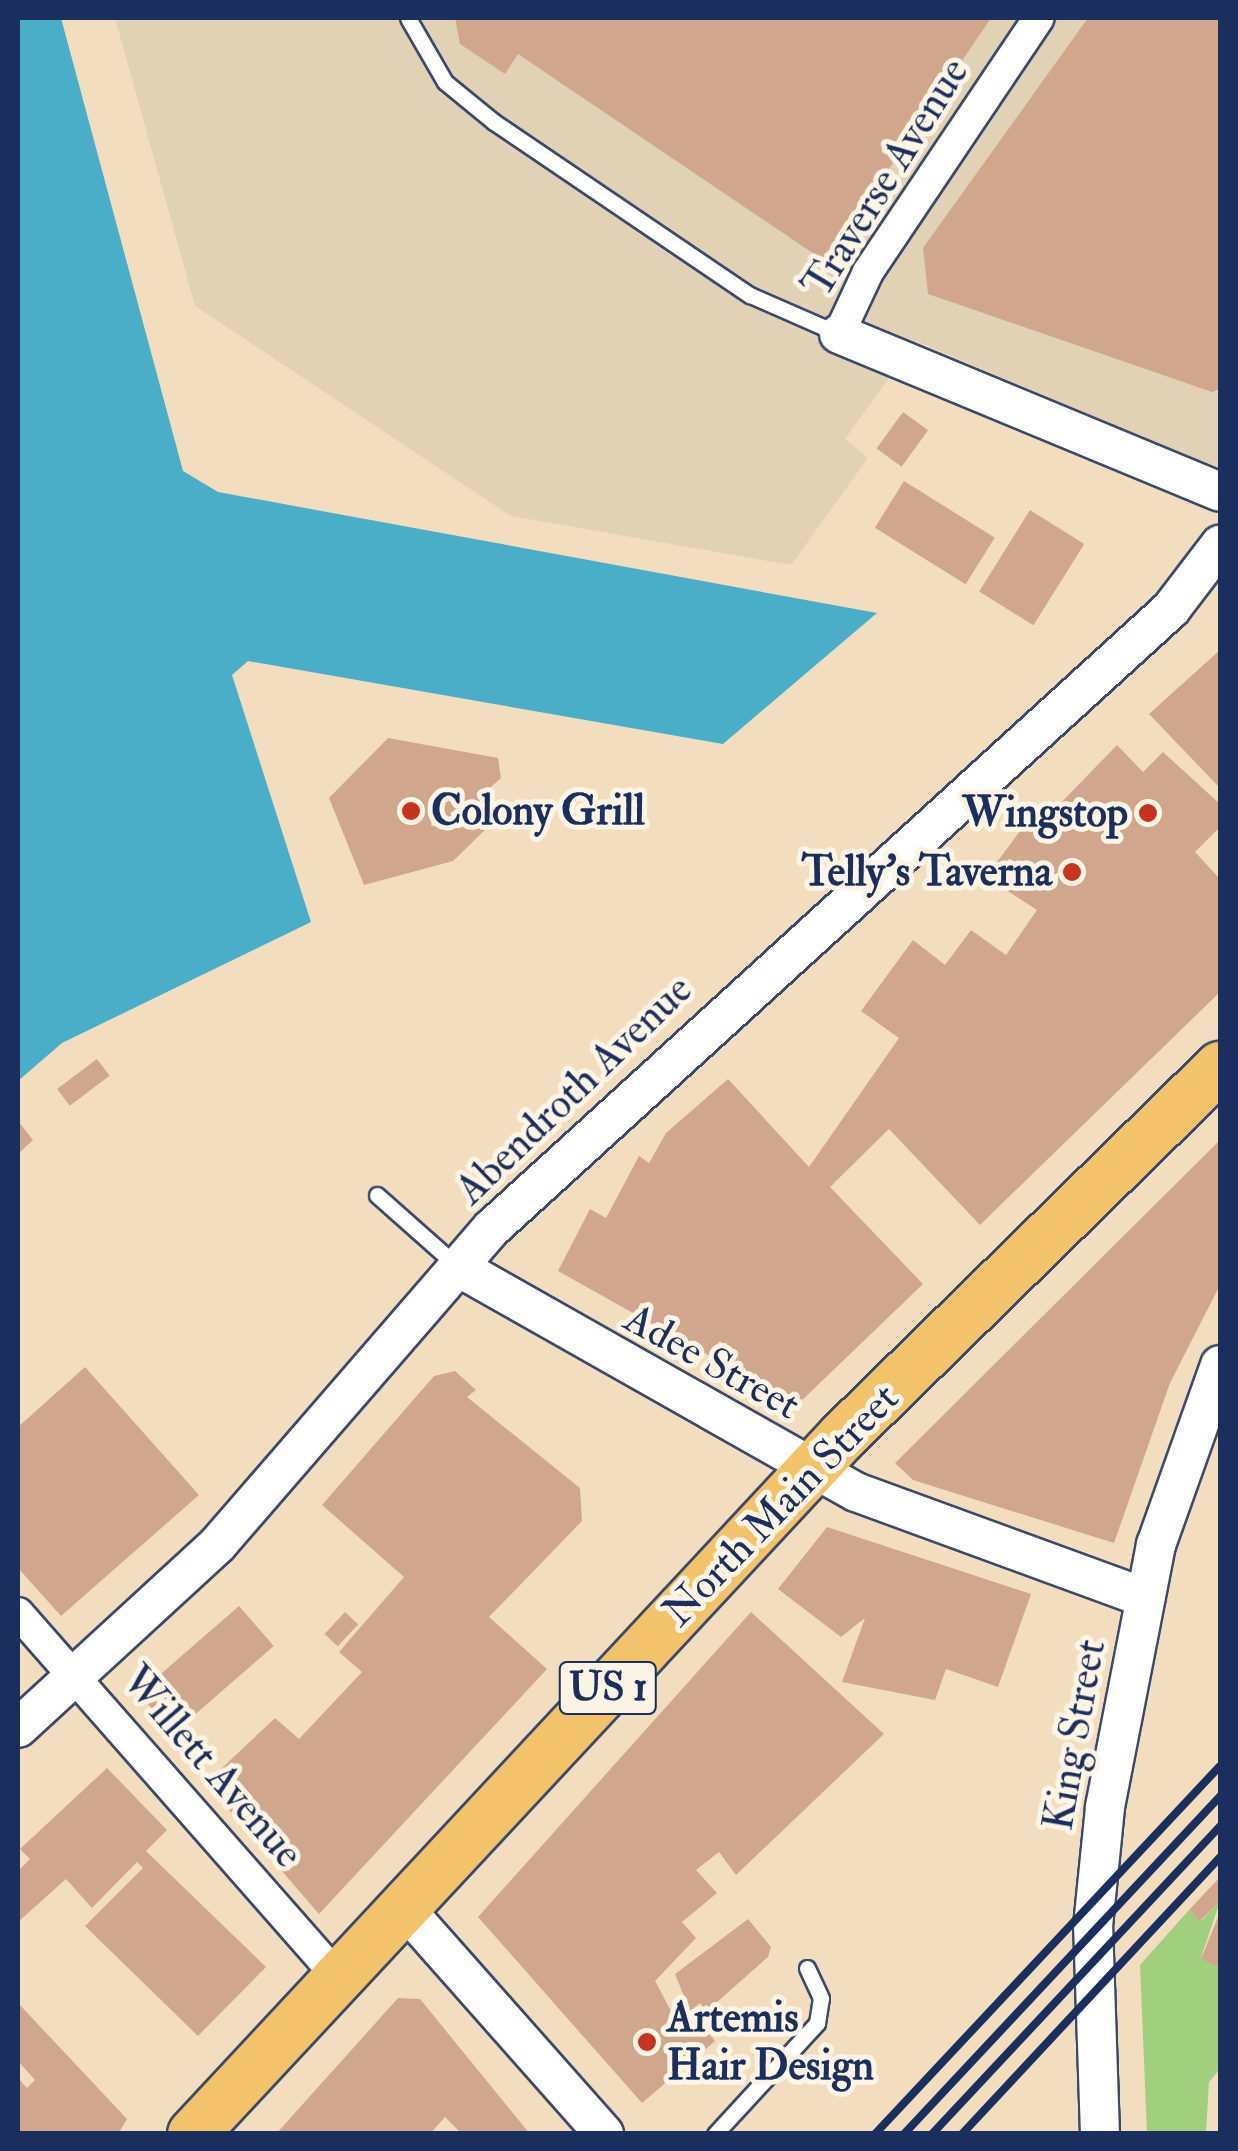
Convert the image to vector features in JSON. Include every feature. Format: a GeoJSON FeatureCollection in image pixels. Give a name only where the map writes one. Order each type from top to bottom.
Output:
{"type":"FeatureCollection","features":[{"type":"Feature","properties":{"kind":"main road","name":"North Main Street"},"geometry":{"type":"LineString","coordinates":[[193,2134],[406,1910],[811,1469],[1220,1067]]}},
{"type":"Feature","properties":{"kind":"street","name":"Traverse Avenue"},"geometry":{"type":"LineString","coordinates":[[839,334],[868,272],[1039,18]]}},
{"type":"Feature","properties":{"kind":"street"},"geometry":{"type":"LineString","coordinates":[[839,334],[1220,492]]}},
{"type":"Feature","properties":{"kind":"street","name":"Abendroth Avenue"},"geometry":{"type":"LineString","coordinates":[[18,1728],[218,1544],[458,1267],[721,1010],[1171,609],[1220,545]]}},
{"type":"Feature","properties":{"kind":"street","name":"Adee Street"},"geometry":{"type":"LineString","coordinates":[[458,1267],[811,1469],[1145,1598]]}},
{"type":"Feature","properties":{"kind":"street","name":"King Street"},"geometry":{"type":"LineString","coordinates":[[1100,2134],[1093,1926],[1145,1598],[1174,1480],[1220,1364]]}},
{"type":"Feature","properties":{"kind":"street","name":"Willett Avenue"},"geometry":{"type":"LineString","coordinates":[[18,1613],[339,1979]]}},
{"type":"Feature","properties":{"kind":"street"},"geometry":{"type":"LineString","coordinates":[[406,1910],[604,2134]]}},
{"type":"Feature","properties":{"kind":"lane"},"geometry":{"type":"LineString","coordinates":[[408,18],[445,82],[494,122],[750,295],[839,334]]}},
{"type":"Feature","properties":{"kind":"lane","name":"Adee Street"},"geometry":{"type":"LineString","coordinates":[[376,1196],[458,1267]]}},
{"type":"Feature","properties":{"kind":"lane"},"geometry":{"type":"LineString","coordinates":[[715,2134],[816,2023],[821,1998],[807,1968]]}},
{"type":"Feature","properties":{"kind":"shaded area"},"geometry":{"type":"Polygon","coordinates":[[[115,18],[1220,18],[1220,470],[916,341],[845,439],[868,458],[791,565],[511,516],[195,306],[115,18]]]}},
{"type":"Feature","properties":{"kind":"green space"},"geometry":{"type":"Polygon","coordinates":[[[1220,1901],[1201,1958],[1220,1967],[1220,2069],[1209,2082],[1206,2133],[1147,2133],[1140,1965],[1189,1910],[1201,1921],[1220,1901]]]}},
{"type":"Feature","properties":{"kind":"water"},"geometry":{"type":"Polygon","coordinates":[[[18,18],[61,18],[183,471],[218,492],[877,613],[723,744],[248,661],[232,675],[311,922],[62,1043],[18,1081],[18,18]]]}},
{"type":"Feature","properties":{"kind":"building"},"geometry":{"type":"Polygon","coordinates":[[[455,18],[991,18],[826,262],[518,54],[505,74],[460,44],[455,18]]]}},
{"type":"Feature","properties":{"kind":"building"},"geometry":{"type":"Polygon","coordinates":[[[1088,18],[1220,18],[1220,389],[1212,392],[928,294],[923,248],[1088,18]]]}},
{"type":"Feature","properties":{"kind":"building"},"geometry":{"type":"Polygon","coordinates":[[[903,412],[928,430],[902,467],[877,448],[903,412]]]}},
{"type":"Feature","properties":{"kind":"building"},"geometry":{"type":"Polygon","coordinates":[[[904,481],[995,538],[966,584],[875,528],[904,481]]]}},
{"type":"Feature","properties":{"kind":"building"},"geometry":{"type":"Polygon","coordinates":[[[1030,510],[1084,544],[1033,625],[979,591],[1030,510]]]}},
{"type":"Feature","properties":{"kind":"building"},"geometry":{"type":"Polygon","coordinates":[[[1220,650],[1220,784],[1218,786],[1149,714],[1220,650]]]}},
{"type":"Feature","properties":{"kind":"building","name":"Colony Grill"},"geometry":{"type":"Polygon","coordinates":[[[388,738],[498,758],[501,778],[482,795],[492,823],[453,861],[364,885],[329,798],[388,738]]]}},
{"type":"Feature","properties":{"kind":"building"},"geometry":{"type":"Polygon","coordinates":[[[1117,745],[1143,772],[1163,752],[1220,804],[1220,827],[1195,852],[1220,879],[1220,992],[980,1225],[889,1129],[830,1187],[923,1284],[797,1405],[558,1271],[590,1209],[606,1218],[639,1156],[649,1163],[666,1133],[728,1079],[809,1167],[899,1038],[861,1011],[913,940],[945,965],[971,930],[1006,955],[1037,910],[986,877],[1023,827],[1055,809],[1117,745]]]}},
{"type":"Feature","properties":{"kind":"building"},"geometry":{"type":"Polygon","coordinates":[[[97,1059],[110,1076],[70,1106],[57,1089],[97,1059]]]}},
{"type":"Feature","properties":{"kind":"building"},"geometry":{"type":"Polygon","coordinates":[[[18,1121],[33,1140],[18,1154],[18,1121]]]}},
{"type":"Feature","properties":{"kind":"building"},"geometry":{"type":"Polygon","coordinates":[[[1220,1140],[1220,1285],[1170,1383],[1114,1543],[913,1480],[895,1463],[1220,1140]]]}},
{"type":"Feature","properties":{"kind":"building"},"geometry":{"type":"Polygon","coordinates":[[[85,1367],[199,1495],[61,1616],[18,1568],[18,1427],[85,1367]]]}},
{"type":"Feature","properties":{"kind":"building"},"geometry":{"type":"Polygon","coordinates":[[[455,1371],[476,1390],[467,1397],[580,1488],[582,1521],[489,1617],[547,1669],[319,1914],[206,1783],[275,1718],[299,1739],[362,1672],[339,1652],[404,1577],[322,1505],[434,1376],[455,1371]]]}},
{"type":"Feature","properties":{"kind":"building"},"geometry":{"type":"Polygon","coordinates":[[[827,1527],[1031,1594],[998,1687],[946,1669],[935,1700],[842,1682],[865,1618],[841,1637],[778,1589],[827,1527]]]}},
{"type":"Feature","properties":{"kind":"building"},"geometry":{"type":"Polygon","coordinates":[[[239,1606],[274,1646],[173,1733],[139,1693],[239,1606]]]}},
{"type":"Feature","properties":{"kind":"building"},"geometry":{"type":"Polygon","coordinates":[[[345,1612],[358,1624],[338,1646],[325,1634],[345,1612]]]}},
{"type":"Feature","properties":{"kind":"building"},"geometry":{"type":"Polygon","coordinates":[[[751,1612],[884,1734],[736,1875],[719,1852],[696,1870],[717,1893],[682,1922],[696,1938],[655,1981],[678,2024],[701,2024],[715,2041],[642,2103],[478,1917],[751,1612]]]}},
{"type":"Feature","properties":{"kind":"building"},"geometry":{"type":"Polygon","coordinates":[[[107,1768],[167,1830],[146,1851],[266,1967],[198,2036],[85,1926],[143,1868],[137,1862],[92,1908],[66,1879],[18,1922],[18,1871],[30,1859],[20,1849],[107,1768]]]}},
{"type":"Feature","properties":{"kind":"building"},"geometry":{"type":"Polygon","coordinates":[[[1220,1877],[1220,1901],[1200,1921],[1189,1910],[1220,1877]]]}},
{"type":"Feature","properties":{"kind":"building"},"geometry":{"type":"Polygon","coordinates":[[[1220,1912],[1220,1967],[1201,1959],[1220,1912]]]}},
{"type":"Feature","properties":{"kind":"building"},"geometry":{"type":"Polygon","coordinates":[[[748,1919],[771,1947],[768,1957],[707,2011],[700,2003],[690,2011],[675,1974],[748,1919]]]}},
{"type":"Feature","properties":{"kind":"building"},"geometry":{"type":"Polygon","coordinates":[[[398,1998],[420,1999],[530,2134],[462,2134],[445,2117],[430,2134],[276,2134],[398,1998]]]}},
{"type":"Feature","properties":{"kind":"building"},"geometry":{"type":"Polygon","coordinates":[[[18,2003],[127,2119],[118,2134],[18,2134],[18,2078],[27,2088],[35,2080],[18,2061],[18,2003]]]}},
{"type":"Feature","properties":{"kind":"railway"},"geometry":{"type":"LineString","coordinates":[[875,2134],[1220,1766]]}},
{"type":"Feature","properties":{"kind":"railway"},"geometry":{"type":"LineString","coordinates":[[904,2134],[1220,1796]]}},
{"type":"Feature","properties":{"kind":"railway"},"geometry":{"type":"LineString","coordinates":[[932,2134],[1220,1826]]}},
{"type":"Feature","properties":{"kind":"railway"},"geometry":{"type":"LineString","coordinates":[[962,2134],[1220,1857]]}},
{"type":"Feature","properties":{"kind":"place","name":"Colony Grill"},"geometry":{"type":"Point","coordinates":[411,811]}},
{"type":"Feature","properties":{"kind":"place","name":"Wingstop"},"geometry":{"type":"Point","coordinates":[1148,813]}},
{"type":"Feature","properties":{"kind":"place","name":"Telly's Taverna"},"geometry":{"type":"Point","coordinates":[1072,872]}},
{"type":"Feature","properties":{"kind":"place","name":"Artemis Hair Design"},"geometry":{"type":"Point","coordinates":[647,2042]}}]}
